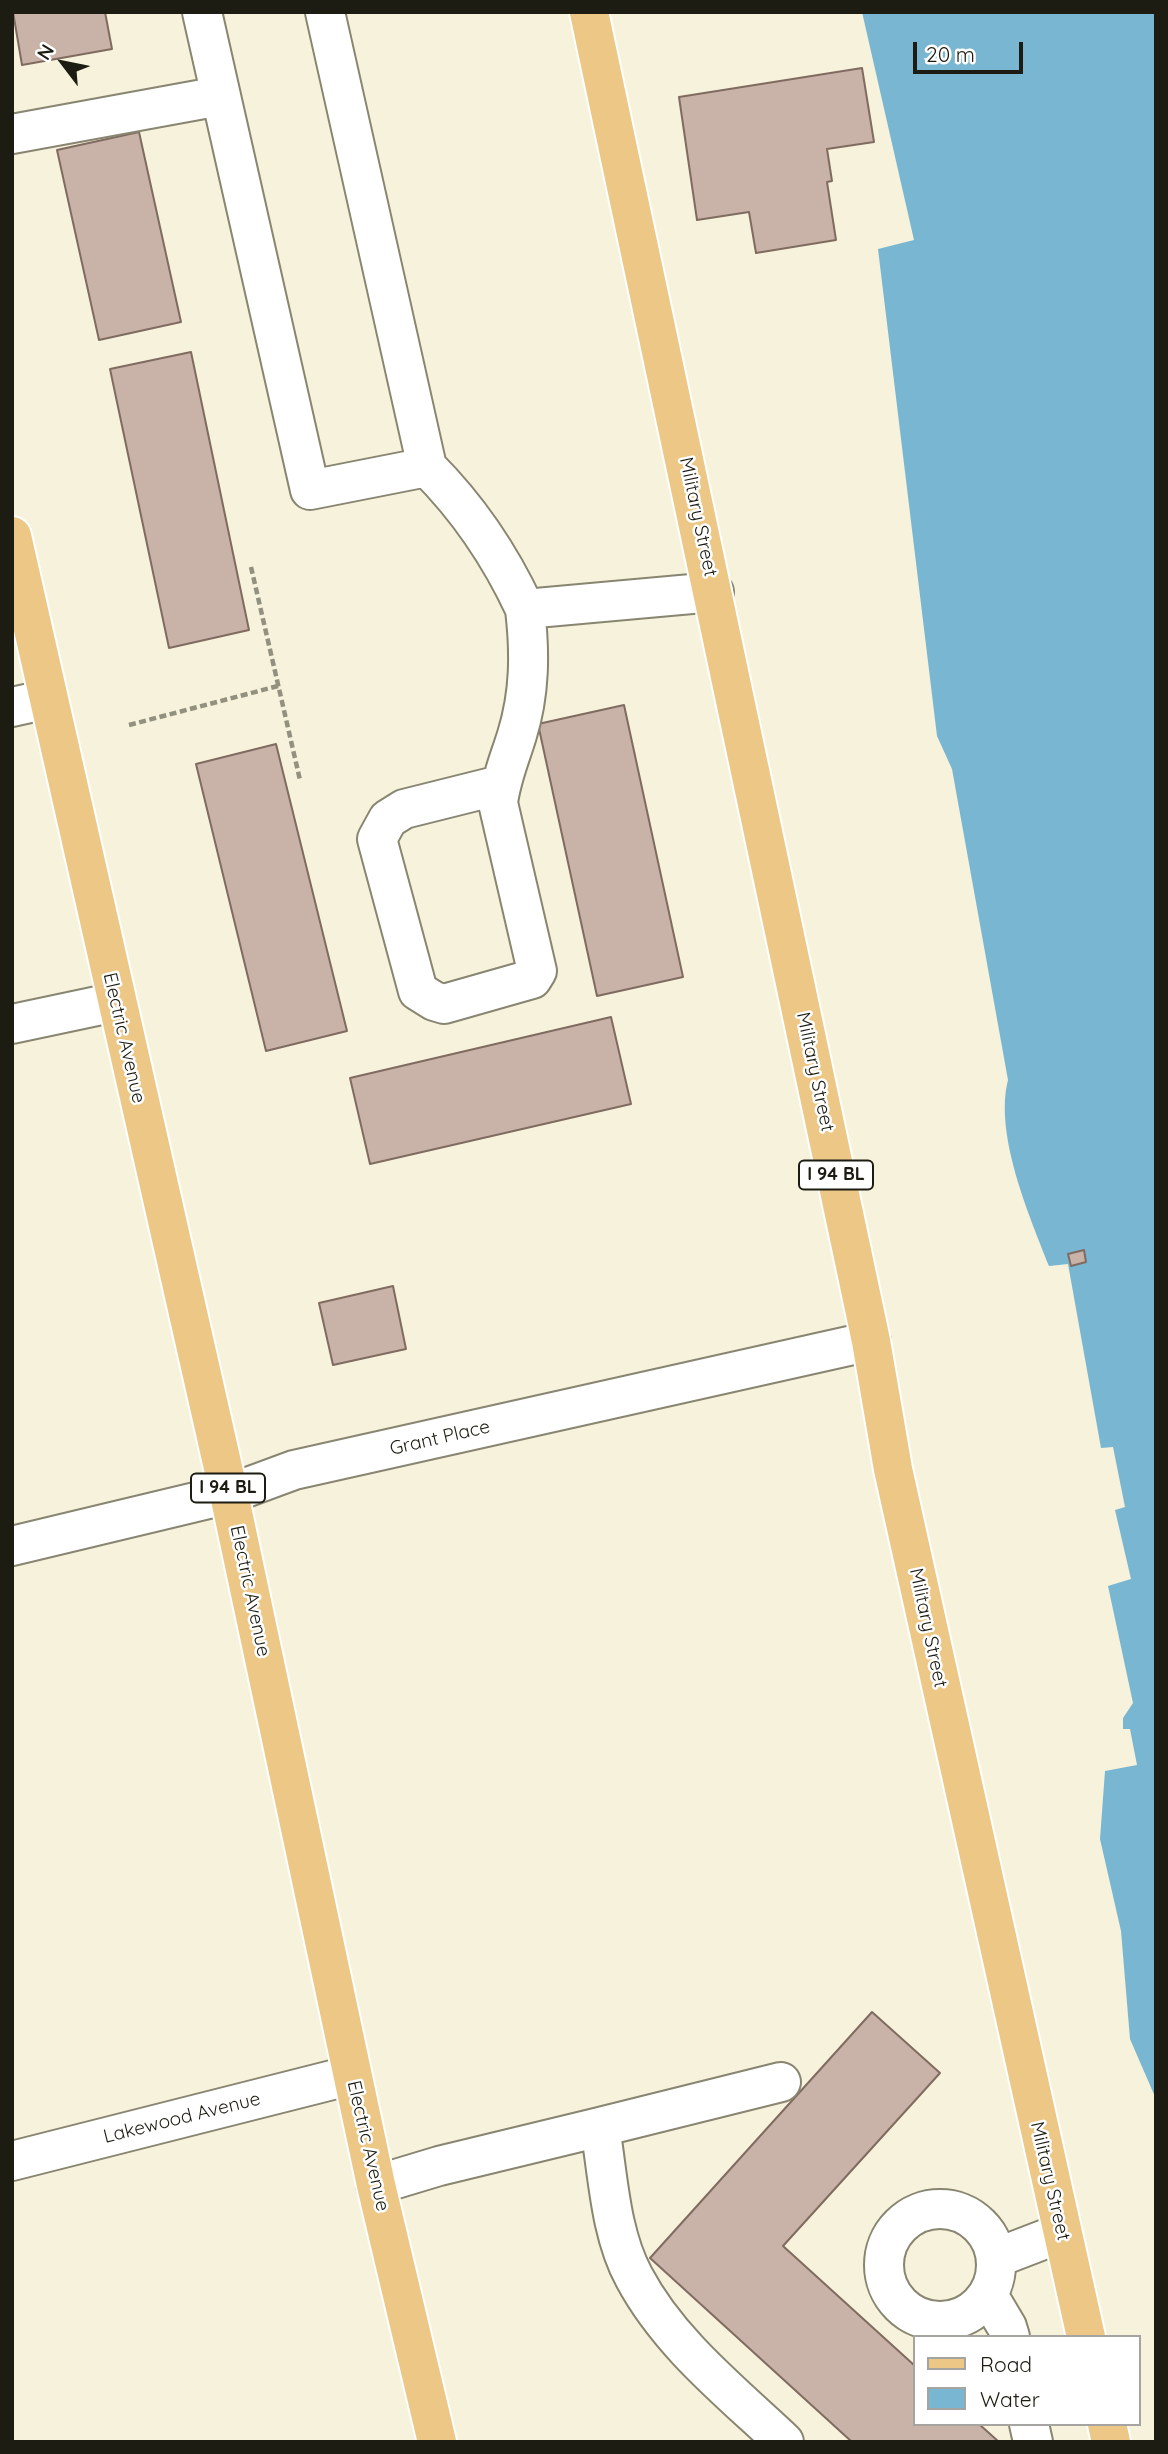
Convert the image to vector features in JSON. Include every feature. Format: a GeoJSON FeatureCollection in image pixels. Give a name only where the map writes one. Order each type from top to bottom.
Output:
{"type":"FeatureCollection","features":[{"type":"Feature","properties":{"kind":"main road","name":"Military Street"},"geometry":{"type":"LineString","coordinates":[[589,12],[871,1341],[893,1469],[1086,2335]]}},
{"type":"Feature","properties":{"kind":"main road","name":"Electric Avenue"},"geometry":{"type":"LineString","coordinates":[[12,536],[30,703],[116,1002],[229,1494],[376,2185],[437,2442]]}},
{"type":"Feature","properties":{"kind":"street"},"geometry":{"type":"LineString","coordinates":[[202,12],[310,491],[427,467]]}},
{"type":"Feature","properties":{"kind":"street"},"geometry":{"type":"LineString","coordinates":[[325,12],[427,467],[458,500],[491,545],[525,609],[531,655],[518,734],[500,785],[498,803],[537,971],[531,979],[444,1003],[434,1001],[418,990],[377,839],[388,819],[404,809],[500,785]]}},
{"type":"Feature","properties":{"kind":"street"},"geometry":{"type":"LineString","coordinates":[[12,134],[220,96]]}},
{"type":"Feature","properties":{"kind":"street"},"geometry":{"type":"LineString","coordinates":[[525,609],[714,593]]}},
{"type":"Feature","properties":{"kind":"street"},"geometry":{"type":"LineString","coordinates":[[12,1024],[116,1002]]}},
{"type":"Feature","properties":{"kind":"street","name":"Grant Place"},"geometry":{"type":"LineString","coordinates":[[12,1546],[229,1494],[293,1470],[871,1341]]}},
{"type":"Feature","properties":{"kind":"street","name":"Lakewood Avenue"},"geometry":{"type":"LineString","coordinates":[[12,2161],[352,2075]]}},
{"type":"Feature","properties":{"kind":"street"},"geometry":{"type":"LineString","coordinates":[[376,2185],[439,2166],[780,2082]]}},
{"type":"Feature","properties":{"kind":"street"},"geometry":{"type":"LineString","coordinates":[[600,2127],[616,2225],[633,2276],[675,2338],[784,2442]]}},
{"type":"Feature","properties":{"kind":"street"},"geometry":{"type":"LineString","coordinates":[[931,2210],[949,2210],[966,2215],[981,2226],[991,2240],[996,2259],[995,2278],[988,2295],[976,2309],[959,2318],[940,2321],[922,2318],[905,2309],[893,2295],[886,2277],[884,2260],[899,2227],[914,2216],[931,2210]]}},
{"type":"Feature","properties":{"kind":"street"},"geometry":{"type":"LineString","coordinates":[[996,2259],[1061,2234]]}},
{"type":"Feature","properties":{"kind":"street"},"geometry":{"type":"LineString","coordinates":[[988,2295],[1009,2335]]}},
{"type":"Feature","properties":{"kind":"path"},"geometry":{"type":"LineString","coordinates":[[251,567],[300,780]]}},
{"type":"Feature","properties":{"kind":"path"},"geometry":{"type":"LineString","coordinates":[[129,725],[278,686]]}},
{"type":"Feature","properties":{"kind":"water"},"geometry":{"type":"Polygon","coordinates":[[[862,12],[1156,12],[1156,2099],[1130,2039],[1121,1931],[1100,1839],[1105,1771],[1137,1765],[1130,1729],[1123,1729],[1123,1718],[1133,1703],[1108,1586],[1131,1579],[1115,1510],[1125,1507],[1113,1447],[1101,1448],[1068,1264],[1049,1266],[1016,1174],[1006,1125],[1008,1080],[952,769],[937,736],[878,249],[914,240],[862,12]]]}},
{"type":"Feature","properties":{"kind":"building"},"geometry":{"type":"Polygon","coordinates":[[[13,12],[105,12],[112,49],[22,65],[13,12]]]}},
{"type":"Feature","properties":{"kind":"building"},"geometry":{"type":"Polygon","coordinates":[[[862,68],[874,142],[827,149],[832,181],[827,182],[836,240],[756,253],[749,212],[697,220],[679,97],[862,68]]]}},
{"type":"Feature","properties":{"kind":"building"},"geometry":{"type":"Polygon","coordinates":[[[139,132],[181,322],[99,340],[57,150],[139,132]]]}},
{"type":"Feature","properties":{"kind":"building"},"geometry":{"type":"Polygon","coordinates":[[[191,352],[249,630],[169,648],[110,369],[191,352]]]}},
{"type":"Feature","properties":{"kind":"building"},"geometry":{"type":"Polygon","coordinates":[[[624,705],[683,977],[597,996],[538,724],[624,705]]]}},
{"type":"Feature","properties":{"kind":"building"},"geometry":{"type":"Polygon","coordinates":[[[276,744],[347,1031],[266,1051],[196,764],[276,744]]]}},
{"type":"Feature","properties":{"kind":"building"},"geometry":{"type":"Polygon","coordinates":[[[611,1017],[631,1104],[370,1164],[350,1078],[611,1017]]]}},
{"type":"Feature","properties":{"kind":"building"},"geometry":{"type":"Polygon","coordinates":[[[1084,1250],[1086,1262],[1071,1266],[1068,1254],[1084,1250]]]}},
{"type":"Feature","properties":{"kind":"building"},"geometry":{"type":"Polygon","coordinates":[[[393,1286],[406,1349],[333,1365],[319,1303],[393,1286]]]}},
{"type":"Feature","properties":{"kind":"building"},"geometry":{"type":"Polygon","coordinates":[[[872,2012],[940,2073],[783,2246],[912,2363],[912,2426],[981,2426],[999,2442],[852,2442],[650,2258],[872,2012]]]}}]}
